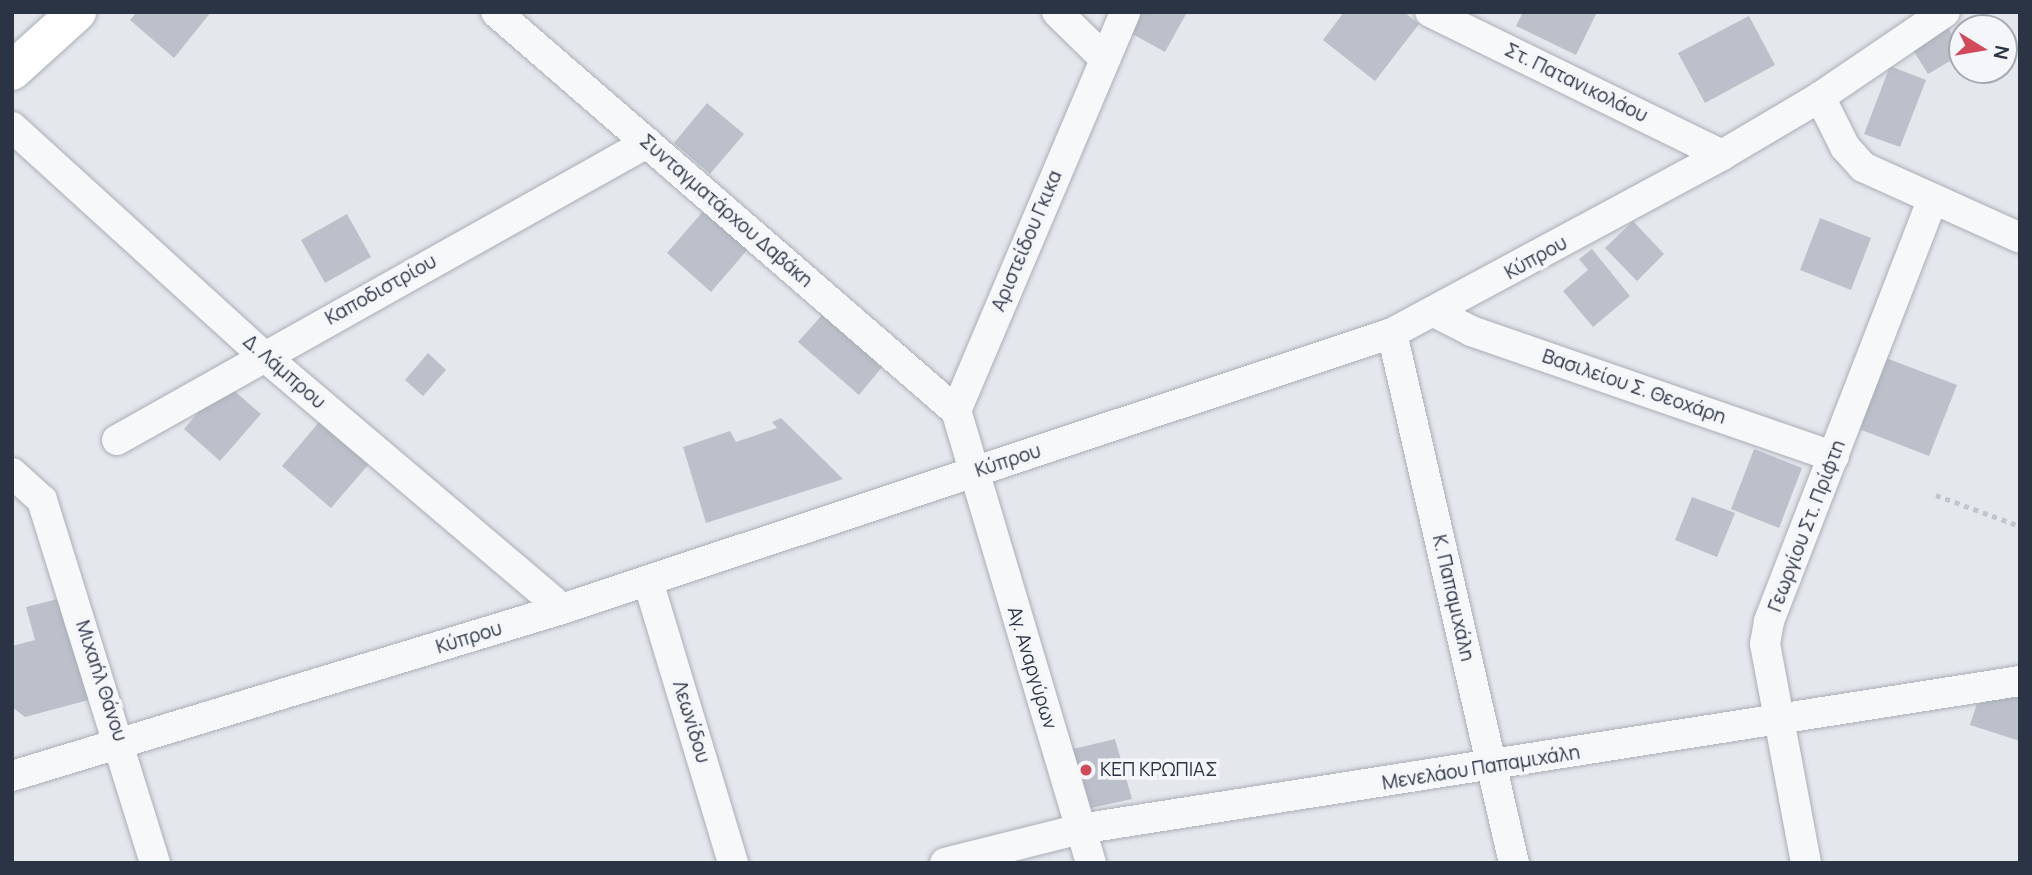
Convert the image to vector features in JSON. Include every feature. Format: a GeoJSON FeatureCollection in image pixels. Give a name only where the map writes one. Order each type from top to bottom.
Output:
{"type":"FeatureCollection","features":[{"type":"Feature","properties":{"kind":"main road"},"geometry":{"type":"LineString","coordinates":[[12,71],[76,12]]}},
{"type":"Feature","properties":{"kind":"street","name":"Συνταγματάρχου Δαβάκη"},"geometry":{"type":"LineString","coordinates":[[496,12],[956,411]]}},
{"type":"Feature","properties":{"kind":"street"},"geometry":{"type":"LineString","coordinates":[[1057,12],[1103,57]]}},
{"type":"Feature","properties":{"kind":"street","name":"Αριστείδου Γκικα"},"geometry":{"type":"LineString","coordinates":[[956,411],[1103,57],[1125,12]]}},
{"type":"Feature","properties":{"kind":"street","name":"Στ. Πατανικολάου"},"geometry":{"type":"LineString","coordinates":[[1430,12],[1721,155]]}},
{"type":"Feature","properties":{"kind":"street","name":"Κύπρου"},"geometry":{"type":"LineString","coordinates":[[12,776],[562,610],[1392,333],[1436,313],[1721,155],[1820,97],[1945,12]]}},
{"type":"Feature","properties":{"kind":"street"},"geometry":{"type":"LineString","coordinates":[[1820,97],[1845,146],[1863,167],[2020,238]]}},
{"type":"Feature","properties":{"kind":"street","name":"Δ. Λάμπρου"},"geometry":{"type":"LineString","coordinates":[[12,127],[263,355],[562,610]]}},
{"type":"Feature","properties":{"kind":"street","name":"Καποδιστρίου"},"geometry":{"type":"LineString","coordinates":[[117,440],[263,355],[647,143]]}},
{"type":"Feature","properties":{"kind":"street","name":"Γεωργίου Στ. Πρίφτη"},"geometry":{"type":"LineString","coordinates":[[1806,863],[1775,718],[1765,644],[1769,621],[1932,200]]}},
{"type":"Feature","properties":{"kind":"street","name":"Βασιλείου Σ. Θεοχάρη"},"geometry":{"type":"LineString","coordinates":[[1436,313],[1471,331],[1834,457]]}},
{"type":"Feature","properties":{"kind":"street","name":"Κ. Παπαμιχάλη"},"geometry":{"type":"LineString","coordinates":[[1392,333],[1514,863]]}},
{"type":"Feature","properties":{"kind":"street"},"geometry":{"type":"LineString","coordinates":[[956,411],[974,472]]}},
{"type":"Feature","properties":{"kind":"street","name":"Αγ. Αναργύρων"},"geometry":{"type":"LineString","coordinates":[[974,472],[1091,863]]}},
{"type":"Feature","properties":{"kind":"street","name":"Μιχαήλ Θάνου"},"geometry":{"type":"LineString","coordinates":[[12,473],[42,500],[121,744],[155,863]]}},
{"type":"Feature","properties":{"kind":"street","name":"Λεωνίδου"},"geometry":{"type":"LineString","coordinates":[[648,581],[733,863]]}},
{"type":"Feature","properties":{"kind":"street","name":"Μενελάου Παπαμιχάλη"},"geometry":{"type":"LineString","coordinates":[[945,863],[1080,829],[1493,767],[1775,718],[2020,681]]}},
{"type":"Feature","properties":{"kind":"path"},"geometry":{"type":"LineString","coordinates":[[1936,495],[2020,526]]}},
{"type":"Feature","properties":{"kind":"building"},"geometry":{"type":"Polygon","coordinates":[[[137,12],[211,12],[174,58],[130,20],[137,12]]]}},
{"type":"Feature","properties":{"kind":"building"},"geometry":{"type":"Polygon","coordinates":[[[1134,12],[1186,14],[1165,52],[1125,30],[1134,12]]]}},
{"type":"Feature","properties":{"kind":"building"},"geometry":{"type":"Polygon","coordinates":[[[1344,12],[1404,12],[1419,24],[1375,81],[1323,40],[1344,12]]]}},
{"type":"Feature","properties":{"kind":"building"},"geometry":{"type":"Polygon","coordinates":[[[1523,12],[1597,12],[1576,55],[1516,26],[1523,12]]]}},
{"type":"Feature","properties":{"kind":"building"},"geometry":{"type":"Polygon","coordinates":[[[1749,16],[1775,65],[1705,103],[1678,53],[1749,16]]]}},
{"type":"Feature","properties":{"kind":"building"},"geometry":{"type":"Polygon","coordinates":[[[1947,25],[1948,62],[1928,74],[1911,47],[1947,25]]]}},
{"type":"Feature","properties":{"kind":"building"},"geometry":{"type":"Polygon","coordinates":[[[1890,66],[1926,80],[1900,147],[1864,134],[1890,66]]]}},
{"type":"Feature","properties":{"kind":"building"},"geometry":{"type":"Polygon","coordinates":[[[707,103],[744,134],[710,174],[674,143],[707,103]]]}},
{"type":"Feature","properties":{"kind":"building"},"geometry":{"type":"Polygon","coordinates":[[[711,202],[755,241],[711,292],[667,253],[711,202]]]}},
{"type":"Feature","properties":{"kind":"building"},"geometry":{"type":"Polygon","coordinates":[[[347,214],[371,257],[325,283],[301,240],[347,214]]]}},
{"type":"Feature","properties":{"kind":"building"},"geometry":{"type":"Polygon","coordinates":[[[1820,218],[1871,238],[1851,290],[1800,270],[1820,218]]]}},
{"type":"Feature","properties":{"kind":"building"},"geometry":{"type":"Polygon","coordinates":[[[1633,221],[1664,254],[1637,281],[1605,248],[1633,221]]]}},
{"type":"Feature","properties":{"kind":"building"},"geometry":{"type":"Polygon","coordinates":[[[1592,249],[1630,296],[1593,327],[1563,291],[1588,270],[1579,259],[1592,249]]]}},
{"type":"Feature","properties":{"kind":"building"},"geometry":{"type":"Polygon","coordinates":[[[822,315],[882,367],[859,395],[798,342],[822,315]]]}},
{"type":"Feature","properties":{"kind":"building"},"geometry":{"type":"Polygon","coordinates":[[[428,353],[446,370],[423,396],[405,380],[428,353]]]}},
{"type":"Feature","properties":{"kind":"building"},"geometry":{"type":"Polygon","coordinates":[[[1886,358],[1957,385],[1929,456],[1859,429],[1886,358]]]}},
{"type":"Feature","properties":{"kind":"building"},"geometry":{"type":"Polygon","coordinates":[[[224,382],[261,414],[220,461],[184,429],[224,382]]]}},
{"type":"Feature","properties":{"kind":"building"},"geometry":{"type":"Polygon","coordinates":[[[325,415],[375,457],[331,508],[282,466],[325,415]]]}},
{"type":"Feature","properties":{"kind":"building"},"geometry":{"type":"Polygon","coordinates":[[[781,418],[843,479],[706,523],[683,447],[730,431],[736,442],[777,428],[772,422],[781,418]]]}},
{"type":"Feature","properties":{"kind":"building"},"geometry":{"type":"Polygon","coordinates":[[[1754,449],[1802,468],[1779,528],[1731,509],[1754,449]]]}},
{"type":"Feature","properties":{"kind":"building"},"geometry":{"type":"Polygon","coordinates":[[[1692,497],[1735,513],[1717,557],[1675,540],[1692,497]]]}},
{"type":"Feature","properties":{"kind":"building"},"geometry":{"type":"Polygon","coordinates":[[[69,596],[96,698],[25,717],[12,707],[12,646],[35,640],[26,607],[69,596]]]}},
{"type":"Feature","properties":{"kind":"building"},"geometry":{"type":"Polygon","coordinates":[[[2020,688],[2020,741],[1970,725],[1979,697],[2020,688]]]}},
{"type":"Feature","properties":{"kind":"building"},"geometry":{"type":"Polygon","coordinates":[[[1115,739],[1132,799],[1091,808],[1073,749],[1115,739]]]}},
{"type":"Feature","properties":{"kind":"place","name":"ΚΕΠ ΚΡΩΠΙΑΣ"},"geometry":{"type":"Point","coordinates":[1086,770]}}]}
